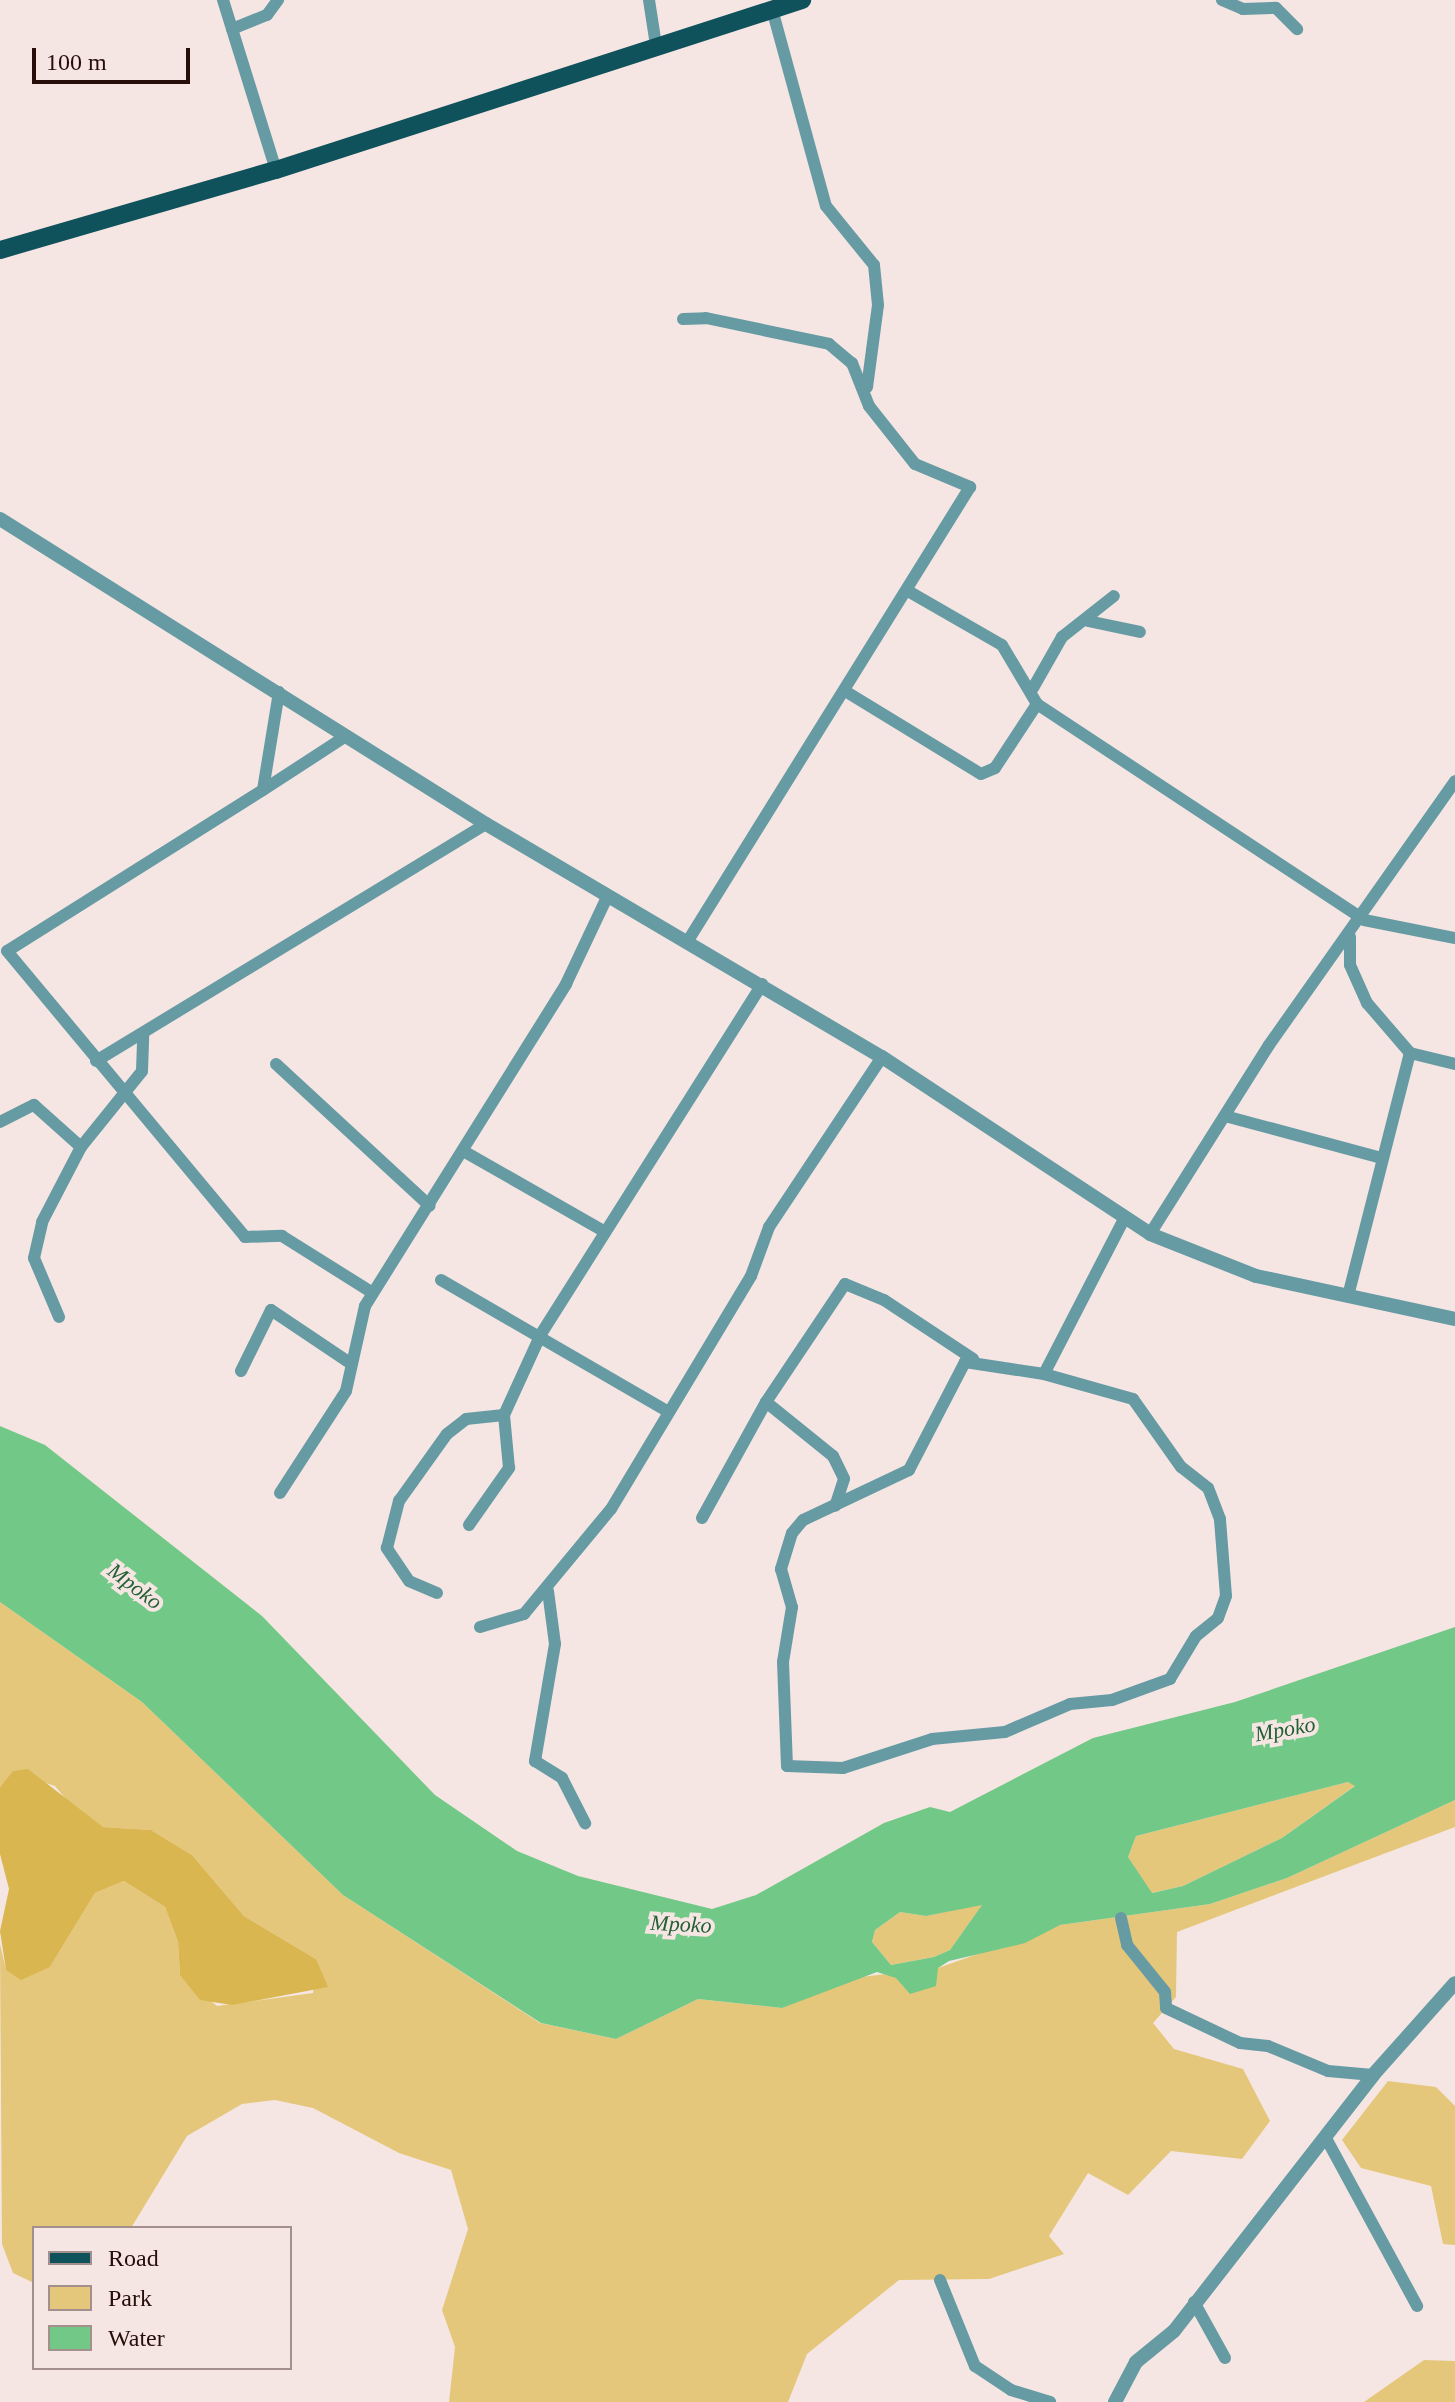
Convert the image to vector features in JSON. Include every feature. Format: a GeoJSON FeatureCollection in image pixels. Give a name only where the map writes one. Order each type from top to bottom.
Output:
{"type":"FeatureCollection","features":[{"type":"Feature","properties":{"kind":"main road"},"geometry":{"type":"LineString","coordinates":[[0,250],[276,170],[802,0]]}},
{"type":"Feature","properties":{"kind":"street"},"geometry":{"type":"LineString","coordinates":[[223,0],[276,170]]}},
{"type":"Feature","properties":{"kind":"street"},"geometry":{"type":"LineString","coordinates":[[232,29],[267,15],[278,0]]}},
{"type":"Feature","properties":{"kind":"street"},"geometry":{"type":"LineString","coordinates":[[649,0],[656,45]]}},
{"type":"Feature","properties":{"kind":"street"},"geometry":{"type":"LineString","coordinates":[[1222,0],[1243,9],[1276,8],[1297,29]]}},
{"type":"Feature","properties":{"kind":"street"},"geometry":{"type":"LineString","coordinates":[[772,9],[826,206],[874,265],[878,305],[866,399]]}},
{"type":"Feature","properties":{"kind":"street"},"geometry":{"type":"LineString","coordinates":[[683,319],[817,337],[852,363],[866,399],[915,464],[970,487],[689,939]]}},
{"type":"Feature","properties":{"kind":"street"},"geometry":{"type":"LineString","coordinates":[[0,519],[486,824],[689,939],[882,1057],[1150,1234],[1256,1276],[1455,1319]]}},
{"type":"Feature","properties":{"kind":"street"},"geometry":{"type":"LineString","coordinates":[[908,591],[1002,645],[1033,688],[1037,704],[1364,920],[1455,938]]}},
{"type":"Feature","properties":{"kind":"street"},"geometry":{"type":"LineString","coordinates":[[1033,688],[1062,637],[1088,621],[1114,596]]}},
{"type":"Feature","properties":{"kind":"street"},"geometry":{"type":"LineString","coordinates":[[1088,621],[1140,632]]}},
{"type":"Feature","properties":{"kind":"street"},"geometry":{"type":"LineString","coordinates":[[845,691],[981,774],[995,768],[1037,704]]}},
{"type":"Feature","properties":{"kind":"street"},"geometry":{"type":"LineString","coordinates":[[263,790],[279,692]]}},
{"type":"Feature","properties":{"kind":"street"},"geometry":{"type":"LineString","coordinates":[[346,736],[7,951],[245,1237],[282,1236],[373,1293]]}},
{"type":"Feature","properties":{"kind":"street"},"geometry":{"type":"LineString","coordinates":[[1150,1234],[1225,1116],[1364,920],[1455,781]]}},
{"type":"Feature","properties":{"kind":"street"},"geometry":{"type":"LineString","coordinates":[[96,1061],[143,1036],[486,824]]}},
{"type":"Feature","properties":{"kind":"street"},"geometry":{"type":"LineString","coordinates":[[280,1493],[346,1391],[347,1361],[373,1293],[465,1152],[566,984],[608,895]]}},
{"type":"Feature","properties":{"kind":"street"},"geometry":{"type":"LineString","coordinates":[[1350,937],[1350,965],[1367,1003],[1410,1053],[1455,1064]]}},
{"type":"Feature","properties":{"kind":"street"},"geometry":{"type":"LineString","coordinates":[[469,1525],[509,1468],[504,1415],[541,1334],[762,984]]}},
{"type":"Feature","properties":{"kind":"street"},"geometry":{"type":"LineString","coordinates":[[59,1317],[34,1258],[45,1214],[81,1147],[126,1095],[142,1071],[143,1036]]}},
{"type":"Feature","properties":{"kind":"street"},"geometry":{"type":"LineString","coordinates":[[1348,1296],[1410,1053]]}},
{"type":"Feature","properties":{"kind":"street"},"geometry":{"type":"LineString","coordinates":[[480,1627],[512,1621],[548,1591],[611,1509],[751,1276],[769,1227],[882,1057]]}},
{"type":"Feature","properties":{"kind":"street"},"geometry":{"type":"LineString","coordinates":[[276,1064],[430,1206]]}},
{"type":"Feature","properties":{"kind":"street"},"geometry":{"type":"LineString","coordinates":[[0,1122],[34,1105],[81,1147]]}},
{"type":"Feature","properties":{"kind":"street"},"geometry":{"type":"LineString","coordinates":[[1225,1116],[1382,1158]]}},
{"type":"Feature","properties":{"kind":"street"},"geometry":{"type":"LineString","coordinates":[[465,1152],[605,1232]]}},
{"type":"Feature","properties":{"kind":"street"},"geometry":{"type":"LineString","coordinates":[[1044,1374],[1124,1219]]}},
{"type":"Feature","properties":{"kind":"street"},"geometry":{"type":"LineString","coordinates":[[441,1280],[541,1334],[669,1412]]}},
{"type":"Feature","properties":{"kind":"street"},"geometry":{"type":"LineString","coordinates":[[702,1518],[766,1402],[845,1284],[884,1300],[973,1359],[1044,1374],[1133,1399],[1181,1467],[1215,1499],[1223,1610],[1170,1679],[1112,1700],[1054,1708],[1005,1732],[932,1739],[843,1768],[787,1766],[783,1662],[792,1607],[783,1550],[803,1520],[909,1470],[958,1370],[973,1359]]}},
{"type":"Feature","properties":{"kind":"street"},"geometry":{"type":"LineString","coordinates":[[241,1371],[271,1310],[347,1361]]}},
{"type":"Feature","properties":{"kind":"street"},"geometry":{"type":"LineString","coordinates":[[766,1402],[833,1456],[844,1479],[835,1506]]}},
{"type":"Feature","properties":{"kind":"street"},"geometry":{"type":"LineString","coordinates":[[437,1593],[409,1581],[387,1548],[399,1501],[447,1434],[466,1419],[504,1415]]}},
{"type":"Feature","properties":{"kind":"street"},"geometry":{"type":"LineString","coordinates":[[548,1591],[555,1644],[535,1761],[562,1778],[585,1823]]}},
{"type":"Feature","properties":{"kind":"street"},"geometry":{"type":"LineString","coordinates":[[1121,1918],[1127,1945],[1165,1992],[1166,2008],[1240,2043],[1268,2046],[1328,2071],[1373,2075]]}},
{"type":"Feature","properties":{"kind":"street"},"geometry":{"type":"LineString","coordinates":[[1115,2402],[1136,2362],[1194,2302],[1327,2140],[1373,2075],[1455,1983]]}},
{"type":"Feature","properties":{"kind":"street"},"geometry":{"type":"LineString","coordinates":[[1327,2140],[1417,2306]]}},
{"type":"Feature","properties":{"kind":"street"},"geometry":{"type":"LineString","coordinates":[[940,2280],[975,2366],[1011,2390],[1050,2402]]}},
{"type":"Feature","properties":{"kind":"street"},"geometry":{"type":"LineString","coordinates":[[1194,2302],[1225,2358]]}},
{"type":"Feature","properties":{"kind":"green space"},"geometry":{"type":"Polygon","coordinates":[[[0,1602],[142,1702],[343,1895],[540,2023],[616,2039],[698,1999],[782,2008],[852,1978],[938,1968],[1060,1925],[1210,1904],[1287,1878],[1455,1800],[1455,1827],[1177,1932],[1176,1997],[1153,2023],[1174,2049],[1243,2069],[1270,2121],[1242,2159],[1171,2151],[1128,2195],[1088,2173],[1049,2236],[1064,2254],[989,2279],[899,2280],[807,2354],[788,2402],[449,2402],[455,2347],[442,2310],[468,2229],[451,2170],[399,2153],[313,2108],[275,2100],[242,2104],[187,2136],[132,2226],[32,2226],[32,2282],[13,2273],[2,2244],[0,1944],[6,1970],[50,1967],[95,1893],[124,1881],[165,1907],[178,1942],[180,1975],[217,2006],[313,1993],[316,1959],[244,1916],[192,1855],[151,1830],[103,1827],[75,1810],[55,1786],[13,1772],[0,1787],[0,1602]]]}},
{"type":"Feature","properties":{"kind":"green space"},"geometry":{"type":"Polygon","coordinates":[[[1348,1782],[1356,1785],[1282,1838],[1183,1886],[1151,1893],[1128,1857],[1136,1836],[1348,1782]]]}},
{"type":"Feature","properties":{"kind":"green space"},"geometry":{"type":"Polygon","coordinates":[[[983,1904],[950,1950],[934,1957],[891,1965],[872,1942],[875,1930],[900,1912],[926,1916],[983,1904]]]}},
{"type":"Feature","properties":{"kind":"green space"},"geometry":{"type":"Polygon","coordinates":[[[1388,2081],[1436,2087],[1455,2106],[1455,2245],[1443,2244],[1431,2186],[1361,2168],[1342,2140],[1388,2081]]]}},
{"type":"Feature","properties":{"kind":"green space"},"geometry":{"type":"Polygon","coordinates":[[[1424,2360],[1455,2361],[1455,2402],[1364,2402],[1424,2360]]]}},
{"type":"Feature","properties":{"kind":"shaded area"},"geometry":{"type":"Polygon","coordinates":[[[28,1769],[103,1827],[151,1830],[192,1855],[244,1916],[316,1959],[328,1987],[232,2005],[200,2000],[180,1975],[178,1942],[165,1907],[124,1881],[95,1893],[50,1967],[21,1980],[6,1970],[0,1931],[9,1889],[0,1854],[0,1787],[13,1771],[28,1769]]]}},
{"type":"Feature","properties":{"kind":"water","name":"Mpoko"},"geometry":{"type":"Polygon","coordinates":[[[0,1426],[45,1445],[262,1616],[435,1795],[517,1851],[578,1876],[712,1909],[756,1895],[884,1823],[930,1807],[950,1812],[1093,1738],[1235,1702],[1455,1627],[1455,1800],[1287,1878],[1210,1904],[1060,1925],[1025,1943],[949,1961],[938,1968],[936,1986],[910,1994],[896,1978],[877,1972],[782,2008],[698,1999],[616,2039],[541,2023],[343,1895],[142,1702],[0,1602],[0,1426]],[[1348,1782],[1136,1836],[1128,1857],[1152,1893],[1183,1886],[1282,1838],[1355,1786],[1348,1782]],[[982,1905],[926,1916],[900,1912],[875,1930],[872,1942],[891,1965],[934,1957],[950,1950],[982,1905]]]}}]}
